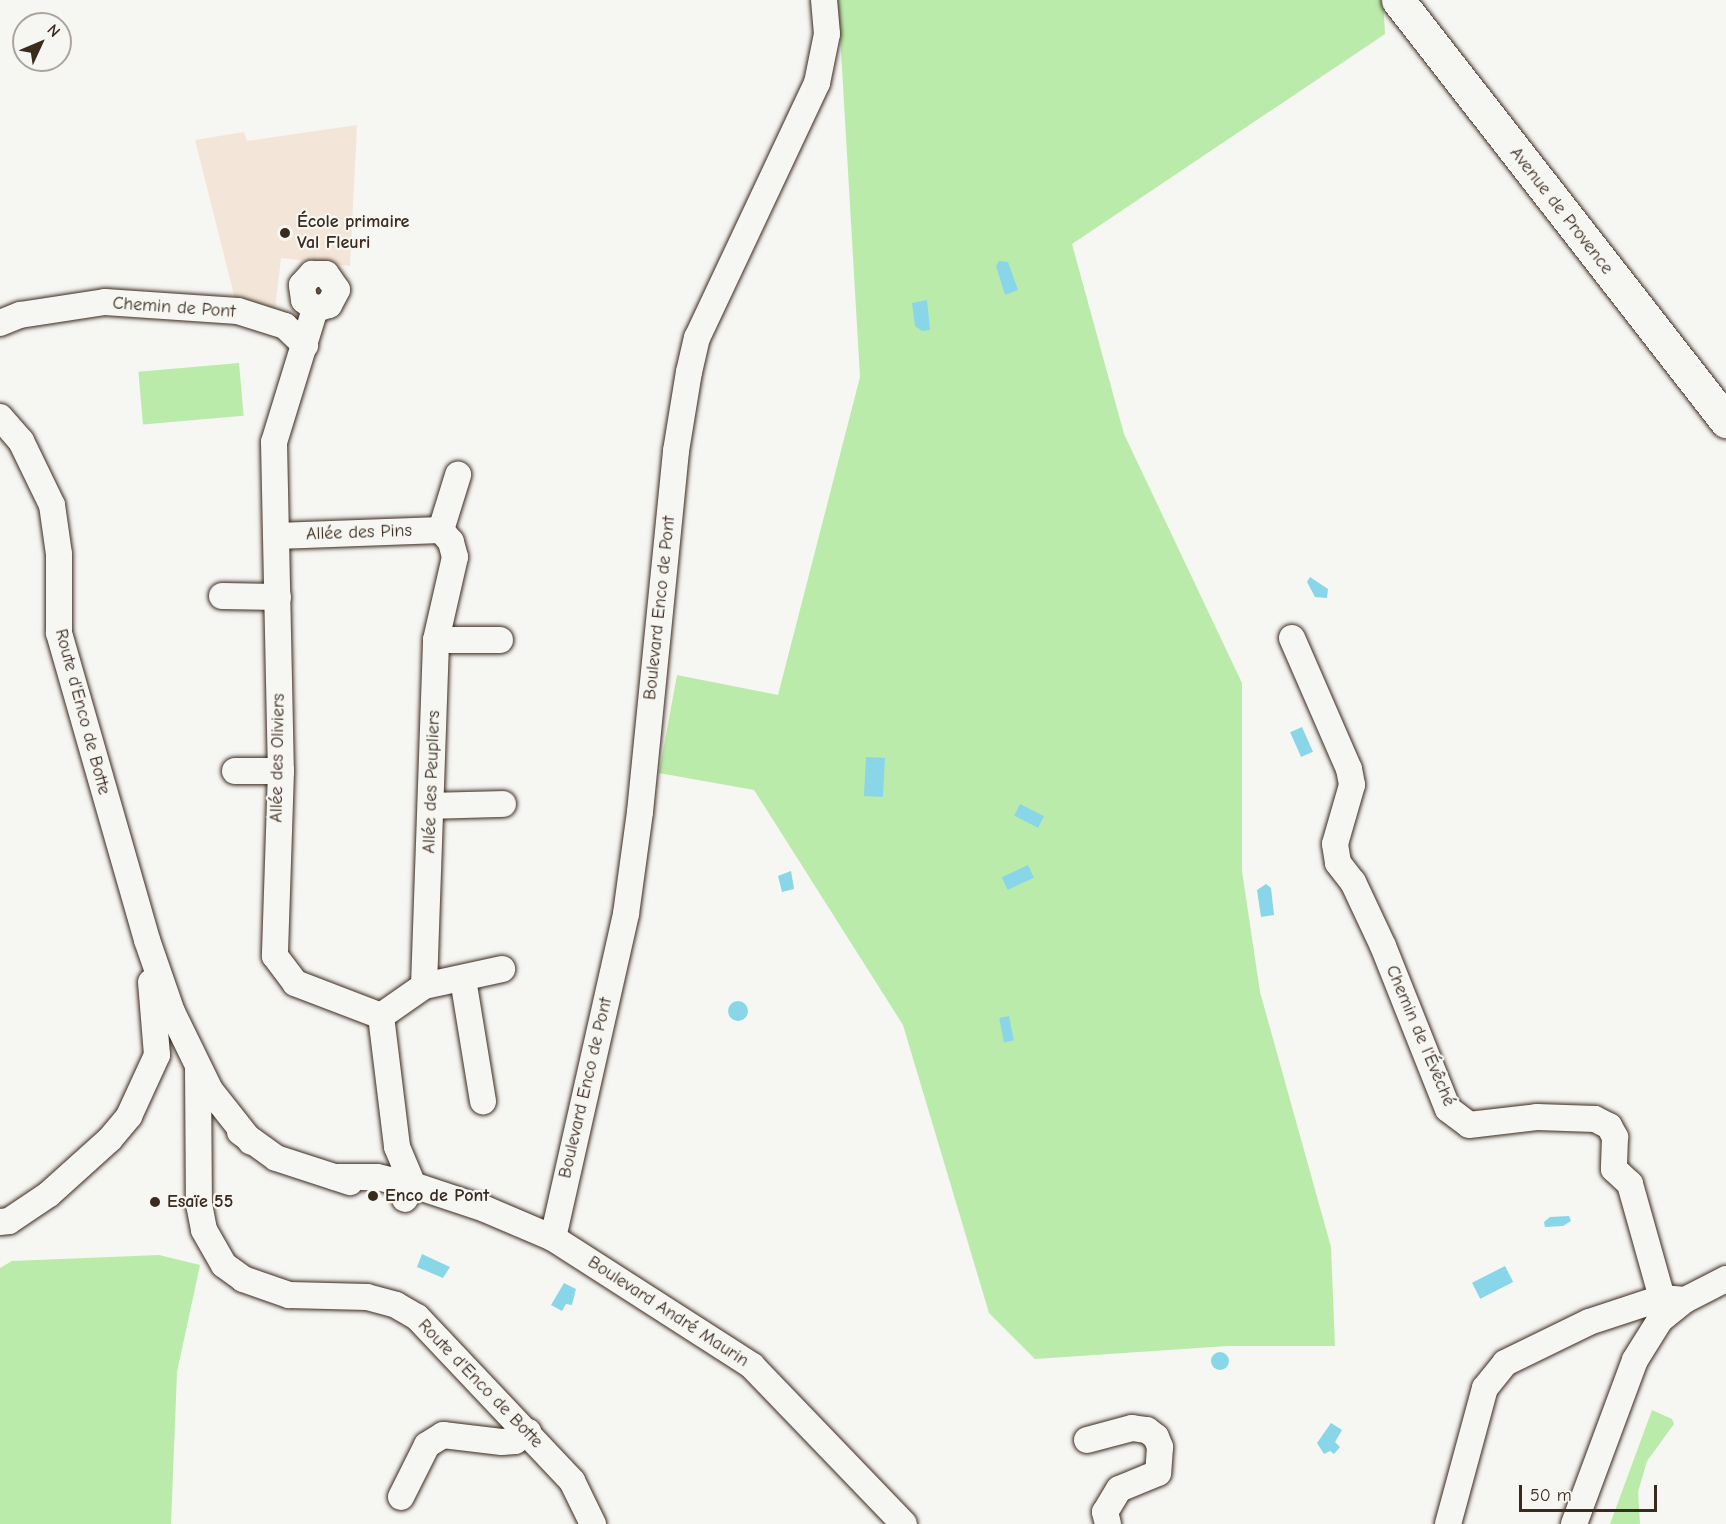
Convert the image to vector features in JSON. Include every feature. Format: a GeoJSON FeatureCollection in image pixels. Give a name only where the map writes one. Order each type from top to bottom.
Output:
{"type":"FeatureCollection","features":[{"type":"Feature","properties":{"kind":"main road","name":"Avenue de Provence"},"geometry":{"type":"LineString","coordinates":[[1398,0],[1726,421]]}},
{"type":"Feature","properties":{"kind":"street","name":"Boulevard Enco de Pont"},"geometry":{"type":"LineString","coordinates":[[553,1238],[626,914],[640,812],[676,451],[689,372],[697,338],[817,83],[827,34],[824,0]]}},
{"type":"Feature","properties":{"kind":"street","name":"Chemin de Pont"},"geometry":{"type":"LineString","coordinates":[[0,322],[20,315],[105,302],[238,311],[285,326],[305,345]]}},
{"type":"Feature","properties":{"kind":"street","name":"Allée des Oliviers"},"geometry":{"type":"LineString","coordinates":[[315,309],[274,442],[280,771],[275,956],[296,983],[381,1016]]}},
{"type":"Feature","properties":{"kind":"street","name":"Route d'Enco de Botte"},"geometry":{"type":"LineString","coordinates":[[0,417],[21,441],[52,505],[59,554],[59,633],[147,940],[172,1012],[198,1064],[199,1204],[204,1230],[224,1265],[243,1279],[289,1295],[367,1297],[396,1305],[437,1334],[572,1481],[593,1524]]}},
{"type":"Feature","properties":{"kind":"street"},"geometry":{"type":"LineString","coordinates":[[441,531],[458,475]]}},
{"type":"Feature","properties":{"kind":"street","name":"Allée des Pins"},"geometry":{"type":"LineString","coordinates":[[277,536],[441,531]]}},
{"type":"Feature","properties":{"kind":"street","name":"Allée des Peupliers"},"geometry":{"type":"LineString","coordinates":[[424,986],[436,640],[455,557],[451,542],[441,531]]}},
{"type":"Feature","properties":{"kind":"street"},"geometry":{"type":"LineString","coordinates":[[222,596],[278,597]]}},
{"type":"Feature","properties":{"kind":"street","name":"Chemin de l'Évêché"},"geometry":{"type":"LineString","coordinates":[[1292,638],[1349,769],[1352,785],[1335,844],[1338,863],[1353,882],[1383,946],[1448,1109],[1469,1125],[1537,1117],[1595,1119],[1609,1126],[1616,1137],[1614,1169],[1630,1184],[1674,1299]]}},
{"type":"Feature","properties":{"kind":"street"},"geometry":{"type":"LineString","coordinates":[[436,640],[500,640]]}},
{"type":"Feature","properties":{"kind":"street"},"geometry":{"type":"LineString","coordinates":[[235,771],[280,771]]}},
{"type":"Feature","properties":{"kind":"street"},"geometry":{"type":"LineString","coordinates":[[431,806],[503,804]]}},
{"type":"Feature","properties":{"kind":"street"},"geometry":{"type":"LineString","coordinates":[[0,1222],[9,1221],[49,1194],[110,1139],[129,1116],[157,1054],[147,940]]}},
{"type":"Feature","properties":{"kind":"street"},"geometry":{"type":"LineString","coordinates":[[395,1189],[398,1147],[381,1016],[424,986],[501,969]]}},
{"type":"Feature","properties":{"kind":"street"},"geometry":{"type":"LineString","coordinates":[[463,979],[483,1101]]}},
{"type":"Feature","properties":{"kind":"street","name":"Route d'Enco de Botte"},"geometry":{"type":"LineString","coordinates":[[172,1012],[185,1076],[198,1096]]}},
{"type":"Feature","properties":{"kind":"street","name":"Boulevard André Maurin"},"geometry":{"type":"LineString","coordinates":[[198,1064],[210,1090],[251,1142]]}},
{"type":"Feature","properties":{"kind":"street","name":"Boulevard André Maurin"},"geometry":{"type":"LineString","coordinates":[[198,1096],[251,1142],[276,1158],[335,1177],[485,1209],[553,1238],[752,1366],[903,1524]]}},
{"type":"Feature","properties":{"kind":"street"},"geometry":{"type":"LineString","coordinates":[[1448,1524],[1485,1388],[1505,1363],[1588,1322],[1674,1299],[1726,1279]]}},
{"type":"Feature","properties":{"kind":"street"},"geometry":{"type":"LineString","coordinates":[[1579,1520],[1635,1360],[1674,1299]]}},
{"type":"Feature","properties":{"kind":"street"},"geometry":{"type":"LineString","coordinates":[[1087,1440],[1132,1428],[1147,1430],[1156,1437],[1160,1447],[1158,1473],[1119,1489],[1105,1512],[1108,1524]]}},
{"type":"Feature","properties":{"kind":"street"},"geometry":{"type":"LineString","coordinates":[[401,1497],[427,1445],[443,1435],[502,1442],[515,1441],[528,1432]]}},
{"type":"Feature","properties":{"kind":"shaded area","name":"École primaire Val Fleuri"},"geometry":{"type":"Polygon","coordinates":[[[357,125],[350,266],[281,258],[274,318],[237,307],[195,140],[244,132],[247,141],[357,125]]]}},
{"type":"Feature","properties":{"kind":"green space"},"geometry":{"type":"Polygon","coordinates":[[[838,0],[1383,0],[1385,34],[1072,244],[1124,434],[1242,683],[1242,871],[1260,992],[1331,1247],[1335,1346],[1228,1346],[1035,1359],[989,1313],[903,1025],[754,790],[659,773],[677,675],[778,695],[860,377],[838,0]]]}},
{"type":"Feature","properties":{"kind":"green space"},"geometry":{"type":"Polygon","coordinates":[[[239,363],[244,416],[143,425],[138,372],[239,363]]]}},
{"type":"Feature","properties":{"kind":"green space"},"geometry":{"type":"Polygon","coordinates":[[[159,1255],[200,1265],[177,1372],[171,1524],[0,1524],[0,1268],[12,1261],[159,1255]]]}},
{"type":"Feature","properties":{"kind":"green space"},"geometry":{"type":"Polygon","coordinates":[[[1652,1410],[1672,1419],[1674,1424],[1647,1461],[1638,1492],[1640,1524],[1610,1524],[1652,1410]]]}},
{"type":"Feature","properties":{"kind":"water"},"geometry":{"type":"Polygon","coordinates":[[[999,261],[1008,262],[1018,290],[1005,295],[996,266],[999,261]]]}},
{"type":"Feature","properties":{"kind":"water"},"geometry":{"type":"Polygon","coordinates":[[[927,300],[930,330],[922,331],[915,326],[912,303],[927,300]]]}},
{"type":"Feature","properties":{"kind":"water"},"geometry":{"type":"Polygon","coordinates":[[[1310,577],[1328,589],[1327,598],[1315,597],[1307,582],[1310,577]]]}},
{"type":"Feature","properties":{"kind":"water"},"geometry":{"type":"Polygon","coordinates":[[[1302,727],[1313,752],[1301,757],[1290,732],[1302,727]]]}},
{"type":"Feature","properties":{"kind":"water"},"geometry":{"type":"Polygon","coordinates":[[[866,757],[885,758],[883,797],[864,796],[866,757]]]}},
{"type":"Feature","properties":{"kind":"water"},"geometry":{"type":"Polygon","coordinates":[[[1020,804],[1044,816],[1038,828],[1014,816],[1020,804]]]}},
{"type":"Feature","properties":{"kind":"water"},"geometry":{"type":"Polygon","coordinates":[[[1028,865],[1034,878],[1008,890],[1002,877],[1028,865]]]}},
{"type":"Feature","properties":{"kind":"water"},"geometry":{"type":"Polygon","coordinates":[[[791,871],[794,889],[782,892],[778,876],[791,871]]]}},
{"type":"Feature","properties":{"kind":"water"},"geometry":{"type":"Polygon","coordinates":[[[1266,884],[1271,888],[1274,915],[1261,917],[1257,890],[1266,884]]]}},
{"type":"Feature","properties":{"kind":"water"},"geometry":{"type":"Polygon","coordinates":[[[738,1001],[745,1004],[748,1011],[745,1018],[738,1021],[731,1018],[728,1011],[731,1004],[738,1001]]]}},
{"type":"Feature","properties":{"kind":"water"},"geometry":{"type":"Polygon","coordinates":[[[1009,1016],[1014,1041],[1004,1042],[999,1018],[1009,1016]]]}},
{"type":"Feature","properties":{"kind":"water"},"geometry":{"type":"Polygon","coordinates":[[[1569,1216],[1571,1221],[1563,1226],[1545,1227],[1544,1222],[1550,1217],[1569,1216]]]}},
{"type":"Feature","properties":{"kind":"water"},"geometry":{"type":"Polygon","coordinates":[[[422,1254],[450,1267],[443,1278],[417,1267],[422,1254]]]}},
{"type":"Feature","properties":{"kind":"water"},"geometry":{"type":"Polygon","coordinates":[[[1505,1266],[1513,1282],[1480,1299],[1472,1283],[1505,1266]]]}},
{"type":"Feature","properties":{"kind":"water"},"geometry":{"type":"Polygon","coordinates":[[[564,1283],[576,1289],[572,1305],[566,1304],[562,1311],[551,1305],[564,1283]]]}},
{"type":"Feature","properties":{"kind":"water"},"geometry":{"type":"Polygon","coordinates":[[[1220,1352],[1226,1355],[1229,1361],[1226,1367],[1220,1370],[1214,1367],[1211,1361],[1214,1355],[1220,1352]]]}},
{"type":"Feature","properties":{"kind":"water"},"geometry":{"type":"Polygon","coordinates":[[[1331,1423],[1342,1430],[1335,1442],[1340,1447],[1334,1454],[1330,1451],[1324,1454],[1317,1443],[1331,1423]]]}},
{"type":"Feature","properties":{"kind":"place","name":"École primaire Val Fleuri"},"geometry":{"type":"Point","coordinates":[285,233]}},
{"type":"Feature","properties":{"kind":"place","name":"Enco de Pont"},"geometry":{"type":"Point","coordinates":[373,1196]}},
{"type":"Feature","properties":{"kind":"place","name":"Esaïe 55"},"geometry":{"type":"Point","coordinates":[155,1202]}}]}
